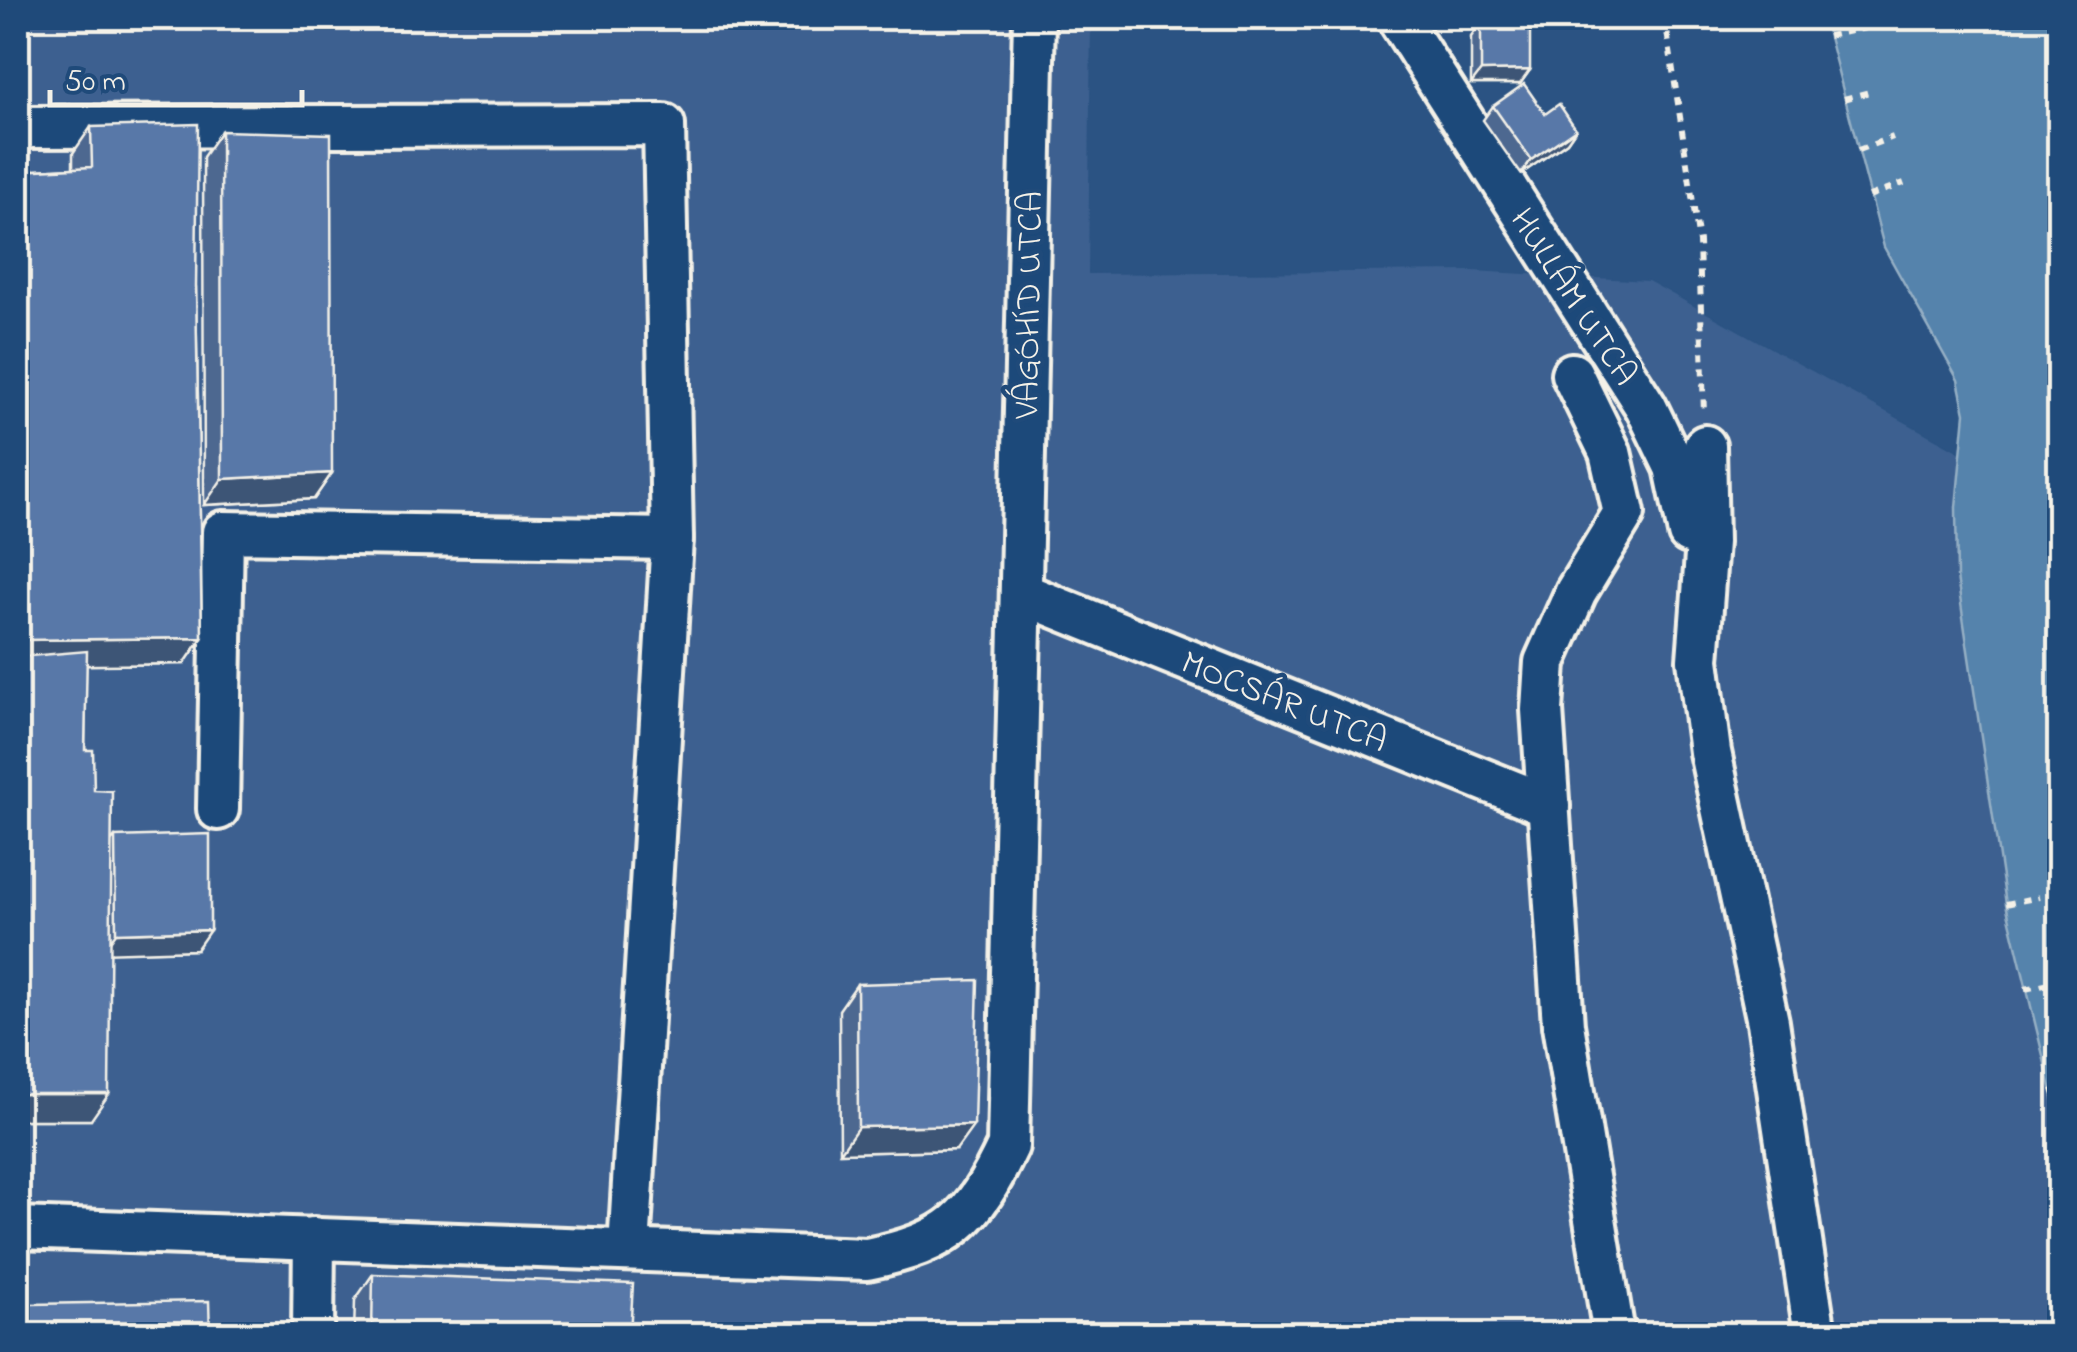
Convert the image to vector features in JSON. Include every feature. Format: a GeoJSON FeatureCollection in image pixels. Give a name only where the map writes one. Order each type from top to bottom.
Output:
{"type":"FeatureCollection","features":[{"type":"Feature","properties":{"kind":"street","name":"VÁGÓHÍD UTCA"},"geometry":{"type":"LineString","coordinates":[[18,1228],[867,1259],[912,1250],[952,1228],[982,1201],[1008,1146],[1034,18]]}},
{"type":"Feature","properties":{"kind":"street","name":"HULLÁM UTCA"},"geometry":{"type":"LineString","coordinates":[[1398,18],[1646,407],[1675,467],[1703,596]]}},
{"type":"Feature","properties":{"kind":"street"},"geometry":{"type":"LineString","coordinates":[[18,126],[664,126],[672,539],[629,1249]]}},
{"type":"Feature","properties":{"kind":"street"},"geometry":{"type":"LineString","coordinates":[[1572,374],[1610,452],[1624,513],[1576,592],[1545,662],[1542,710],[1563,1025],[1614,1334]]}},
{"type":"Feature","properties":{"kind":"street"},"geometry":{"type":"LineString","coordinates":[[1704,446],[1703,596],[1698,660],[1710,752],[1768,1022],[1815,1334]]}},
{"type":"Feature","properties":{"kind":"street"},"geometry":{"type":"LineString","coordinates":[[218,809],[223,532],[672,539]]}},
{"type":"Feature","properties":{"kind":"street","name":"MOCSÁR UTCA"},"geometry":{"type":"LineString","coordinates":[[1021,593],[1549,806]]}},
{"type":"Feature","properties":{"kind":"street"},"geometry":{"type":"LineString","coordinates":[[314,1238],[314,1334]]}},
{"type":"Feature","properties":{"kind":"path"},"geometry":{"type":"LineString","coordinates":[[1665,18],[1700,242],[1704,446]]}},
{"type":"Feature","properties":{"kind":"path"},"geometry":{"type":"LineString","coordinates":[[1828,36],[1866,28]]}},
{"type":"Feature","properties":{"kind":"path"},"geometry":{"type":"LineString","coordinates":[[1844,99],[1873,91]]}},
{"type":"Feature","properties":{"kind":"path"},"geometry":{"type":"LineString","coordinates":[[1858,150],[1893,138]]}},
{"type":"Feature","properties":{"kind":"path"},"geometry":{"type":"LineString","coordinates":[[1870,196],[1904,183]]}},
{"type":"Feature","properties":{"kind":"path"},"geometry":{"type":"LineString","coordinates":[[2006,904],[2039,897]]}},
{"type":"Feature","properties":{"kind":"path"},"geometry":{"type":"LineString","coordinates":[[2026,989],[2060,982]]}},
{"type":"Feature","properties":{"kind":"shaded area"},"geometry":{"type":"Polygon","coordinates":[[[18,18],[1091,18],[1088,274],[1473,271],[1648,281],[1961,453],[1957,577],[2006,904],[2059,1121],[2059,1334],[18,1334],[18,18]]]}},
{"type":"Feature","properties":{"kind":"shaded area"},"geometry":{"type":"Polygon","coordinates":[[[1824,18],[2059,18],[2059,1121],[2006,904],[1957,577],[1956,507],[1965,413],[1958,380],[1884,247],[1824,18]]]}},
{"type":"Feature","properties":{"kind":"building"},"geometry":{"type":"Polygon","coordinates":[[[1481,23],[1530,23],[1530,70],[1481,71],[1481,23]]]}},
{"type":"Feature","properties":{"kind":"building"},"geometry":{"type":"Polygon","coordinates":[[[1524,84],[1545,114],[1559,104],[1576,129],[1531,160],[1493,106],[1524,84]]]}},
{"type":"Feature","properties":{"kind":"building"},"geometry":{"type":"Polygon","coordinates":[[[198,124],[196,287],[202,638],[18,640],[18,171],[92,167],[91,127],[198,124]]]}},
{"type":"Feature","properties":{"kind":"building"},"geometry":{"type":"Polygon","coordinates":[[[221,131],[331,134],[332,473],[222,479],[221,131]]]}},
{"type":"Feature","properties":{"kind":"building"},"geometry":{"type":"Polygon","coordinates":[[[87,651],[85,750],[93,750],[94,790],[112,791],[109,1094],[18,1094],[18,657],[87,651]]]}},
{"type":"Feature","properties":{"kind":"building"},"geometry":{"type":"Polygon","coordinates":[[[210,834],[210,930],[116,933],[115,837],[210,834]]]}},
{"type":"Feature","properties":{"kind":"building"},"geometry":{"type":"Polygon","coordinates":[[[978,980],[974,1125],[858,1127],[857,984],[978,980]]]}},
{"type":"Feature","properties":{"kind":"building"},"geometry":{"type":"Polygon","coordinates":[[[373,1274],[633,1284],[630,1334],[372,1334],[373,1274]]]}},
{"type":"Feature","properties":{"kind":"building"},"geometry":{"type":"Polygon","coordinates":[[[209,1301],[210,1334],[30,1334],[30,1304],[209,1301]]]}}]}
